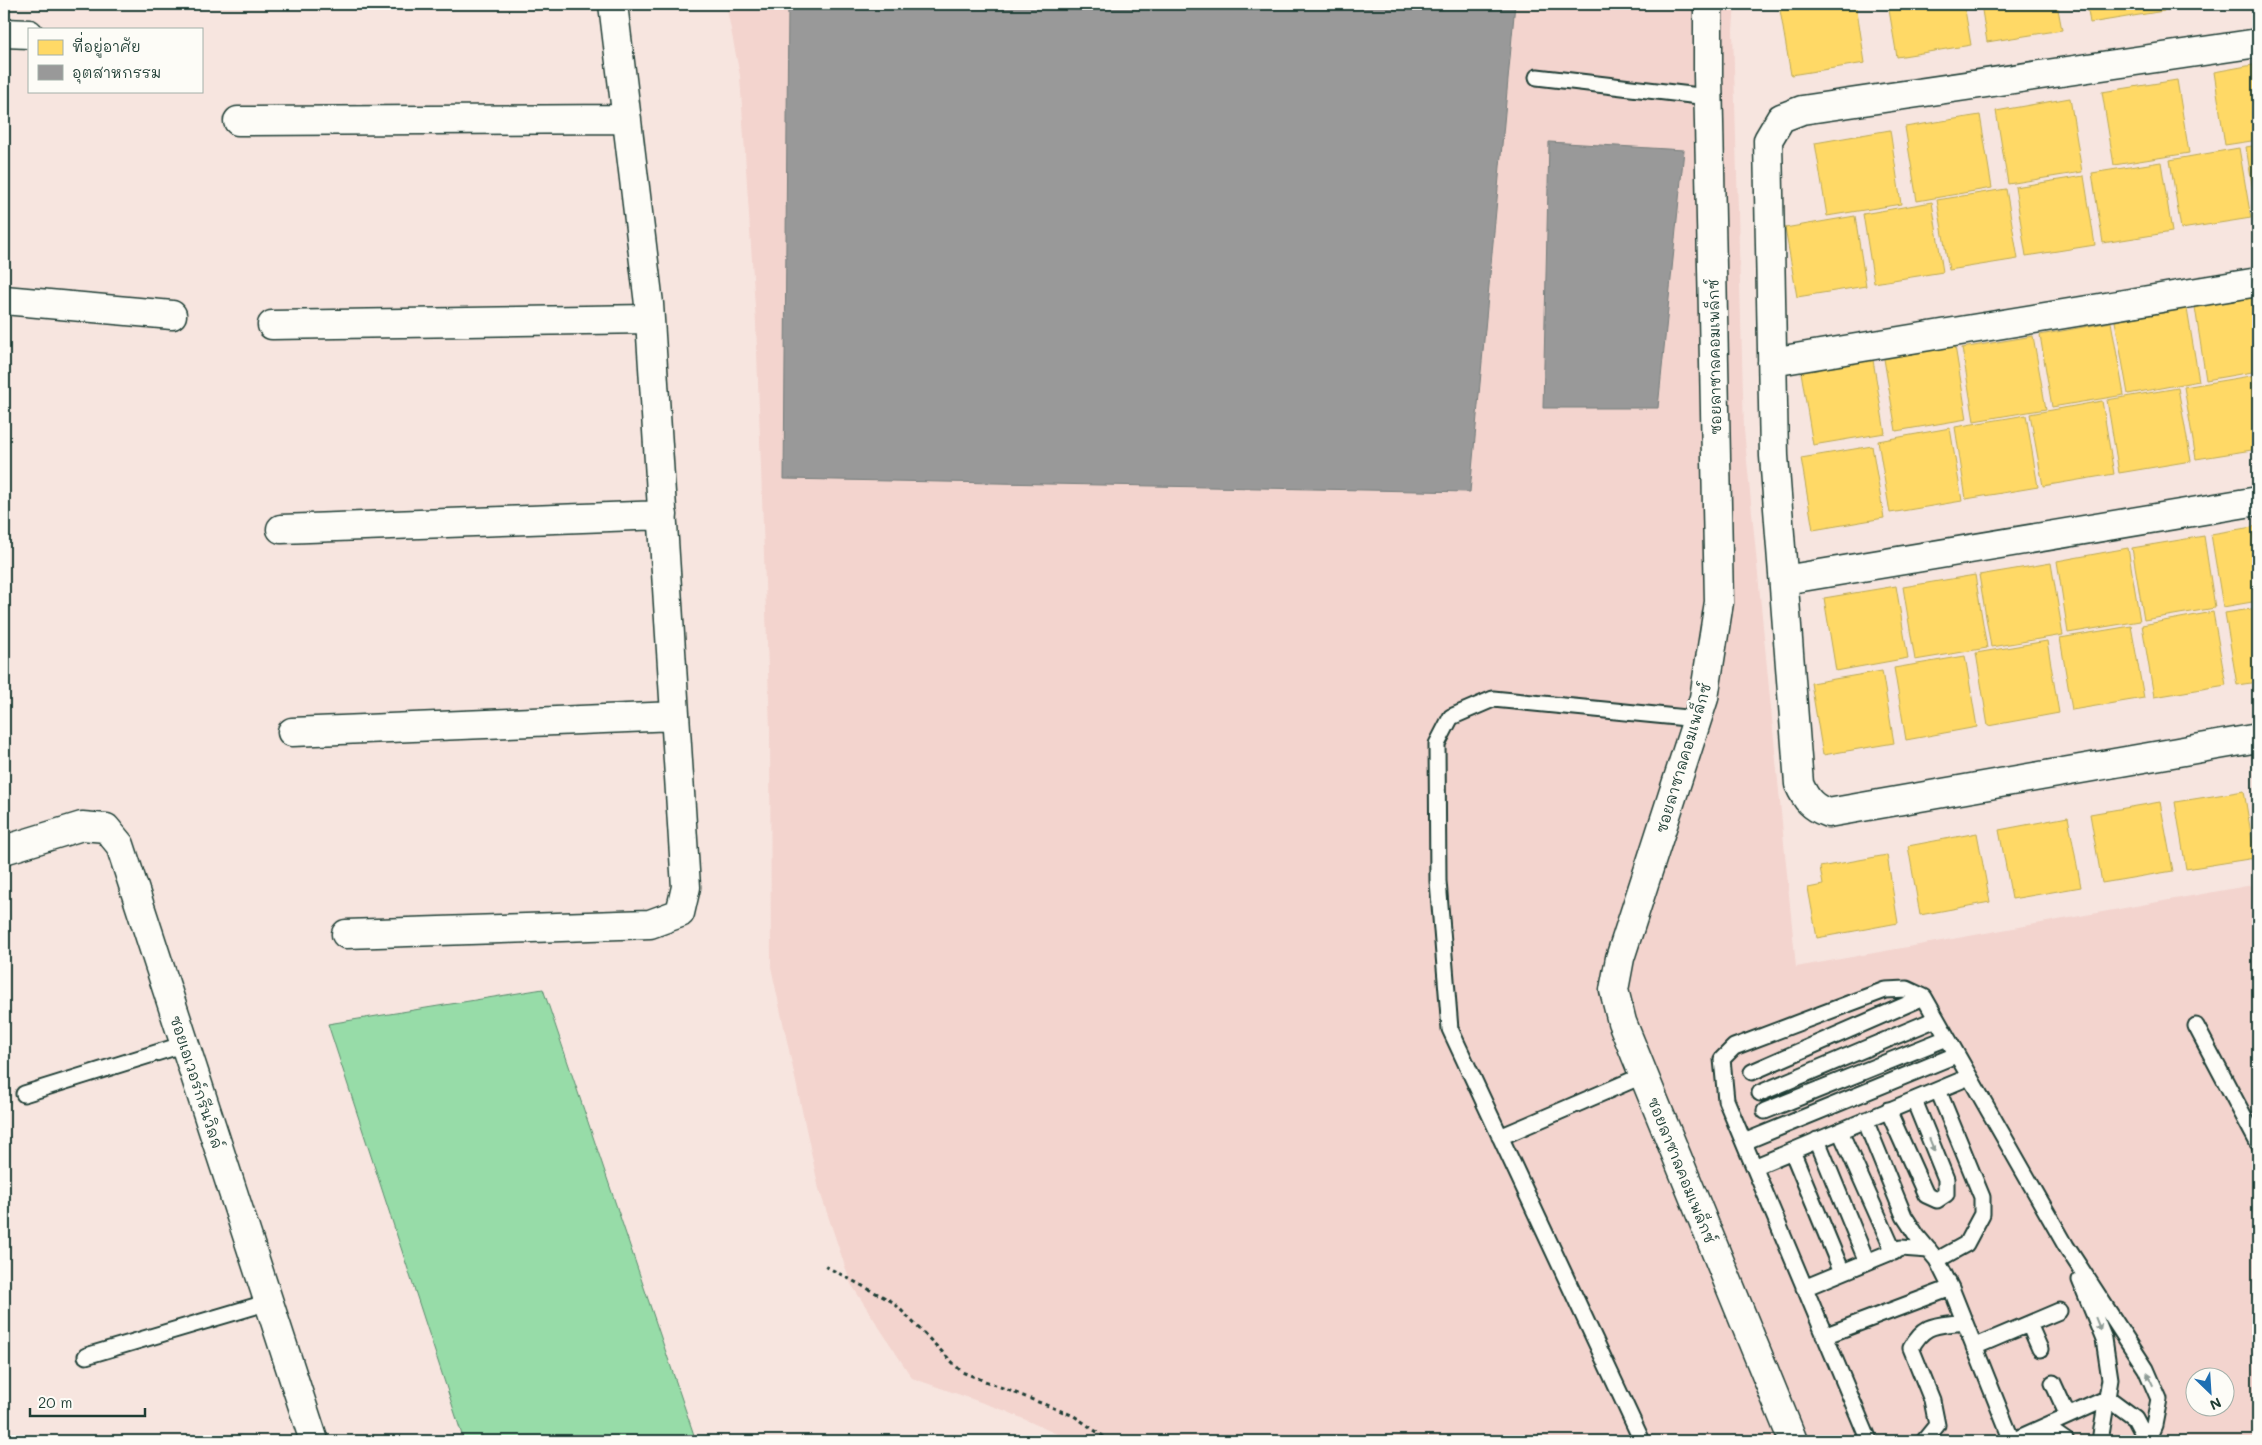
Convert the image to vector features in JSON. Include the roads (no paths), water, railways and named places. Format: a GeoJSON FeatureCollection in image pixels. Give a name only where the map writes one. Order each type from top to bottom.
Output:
{"type":"FeatureCollection","features":[{"type":"Feature","properties":{"kind":"street"},"geometry":{"type":"LineString","coordinates":[[346,934],[650,924],[680,913],[686,887],[650,319],[613,4]]}},
{"type":"Feature","properties":{"kind":"street","name":"ซอยลาซาลคอมเพล็กซ์"},"geometry":{"type":"LineString","coordinates":[[1708,4],[1708,97],[1719,602],[1704,698],[1620,958],[1614,990],[1622,1022],[1794,1441]]}},
{"type":"Feature","properties":{"kind":"street"},"geometry":{"type":"LineString","coordinates":[[4,33],[28,34]]}},
{"type":"Feature","properties":{"kind":"street"},"geometry":{"type":"LineString","coordinates":[[2258,43],[1802,110],[1781,118],[1768,140],[1774,456],[1799,784],[1804,798],[1813,808],[1828,814],[2258,738]]}},
{"type":"Feature","properties":{"kind":"street"},"geometry":{"type":"LineString","coordinates":[[238,121],[627,119]]}},
{"type":"Feature","properties":{"kind":"street"},"geometry":{"type":"LineString","coordinates":[[1772,362],[2258,282]]}},
{"type":"Feature","properties":{"kind":"street"},"geometry":{"type":"LineString","coordinates":[[4,300],[172,315]]}},
{"type":"Feature","properties":{"kind":"street"},"geometry":{"type":"LineString","coordinates":[[272,325],[650,319]]}},
{"type":"Feature","properties":{"kind":"street"},"geometry":{"type":"LineString","coordinates":[[1784,580],[2258,501]]}},
{"type":"Feature","properties":{"kind":"street"},"geometry":{"type":"LineString","coordinates":[[281,529],[663,516]]}},
{"type":"Feature","properties":{"kind":"street"},"geometry":{"type":"LineString","coordinates":[[292,732],[675,716]]}},
{"type":"Feature","properties":{"kind":"street","name":"ซอยเอเวอร์กรีนวิลล์"},"geometry":{"type":"LineString","coordinates":[[4,850],[82,826],[106,828],[120,845],[314,1441]]}},
{"type":"Feature","properties":{"kind":"lane"},"geometry":{"type":"LineString","coordinates":[[1537,77],[1708,97]]}},
{"type":"Feature","properties":{"kind":"lane"},"geometry":{"type":"LineString","coordinates":[[1642,1441],[1450,1029],[1438,881],[1437,744],[1451,717],[1493,699],[1697,719]]}},
{"type":"Feature","properties":{"kind":"lane"},"geometry":{"type":"LineString","coordinates":[[1869,1441],[1726,1100],[1722,1059],[1734,1047],[1885,990],[1907,989],[1924,997],[2066,1246],[2146,1369],[2159,1399],[2154,1425],[2147,1441]]}},
{"type":"Feature","properties":{"kind":"lane"},"geometry":{"type":"LineString","coordinates":[[1752,1072],[1924,997]]}},
{"type":"Feature","properties":{"kind":"lane"},"geometry":{"type":"LineString","coordinates":[[1760,1093],[1936,1019]]}},
{"type":"Feature","properties":{"kind":"lane"},"geometry":{"type":"LineString","coordinates":[[2196,1026],[2258,1143]]}},
{"type":"Feature","properties":{"kind":"lane"},"geometry":{"type":"LineString","coordinates":[[1765,1111],[1947,1038]]}},
{"type":"Feature","properties":{"kind":"lane"},"geometry":{"type":"LineString","coordinates":[[24,1094],[185,1044]]}},
{"type":"Feature","properties":{"kind":"lane"},"geometry":{"type":"LineString","coordinates":[[1744,1142],[1956,1055]]}},
{"type":"Feature","properties":{"kind":"lane"},"geometry":{"type":"LineString","coordinates":[[1500,1137],[1644,1075]]}},
{"type":"Feature","properties":{"kind":"lane"},"geometry":{"type":"LineString","coordinates":[[1754,1167],[1969,1077]]}},
{"type":"Feature","properties":{"kind":"lane"},"geometry":{"type":"LineString","coordinates":[[1804,1288],[1901,1248],[1933,1255],[1966,1244],[1982,1214],[1982,1197],[1938,1090]]}},
{"type":"Feature","properties":{"kind":"lane"},"geometry":{"type":"LineString","coordinates":[[1888,1110],[1926,1194],[1937,1200],[1946,1194],[1946,1179],[1914,1100]]}},
{"type":"Feature","properties":{"kind":"lane"},"geometry":{"type":"LineString","coordinates":[[1865,1120],[1904,1216],[1917,1236],[1933,1255],[1951,1288],[2012,1441]]}},
{"type":"Feature","properties":{"kind":"lane"},"geometry":{"type":"LineString","coordinates":[[1840,1130],[1894,1252]]}},
{"type":"Feature","properties":{"kind":"lane"},"geometry":{"type":"LineString","coordinates":[[1817,1140],[1867,1262]]}},
{"type":"Feature","properties":{"kind":"lane"},"geometry":{"type":"LineString","coordinates":[[1792,1151],[1842,1272]]}},
{"type":"Feature","properties":{"kind":"lane"},"geometry":{"type":"LineString","coordinates":[[2066,1246],[2104,1338],[2110,1380],[2100,1441]]}},
{"type":"Feature","properties":{"kind":"lane"},"geometry":{"type":"LineString","coordinates":[[1824,1336],[1951,1288]]}},
{"type":"Feature","properties":{"kind":"lane"},"geometry":{"type":"LineString","coordinates":[[86,1356],[269,1302]]}},
{"type":"Feature","properties":{"kind":"lane"},"geometry":{"type":"LineString","coordinates":[[1974,1347],[2059,1311]]}},
{"type":"Feature","properties":{"kind":"lane"},"geometry":{"type":"LineString","coordinates":[[1924,1441],[1937,1425],[1932,1400],[1911,1348],[1919,1333],[1933,1326],[1964,1322]]}},
{"type":"Feature","properties":{"kind":"lane"},"geometry":{"type":"LineString","coordinates":[[2029,1324],[2040,1349]]}},
{"type":"Feature","properties":{"kind":"lane"},"geometry":{"type":"LineString","coordinates":[[2053,1383],[2068,1416]]}},
{"type":"Feature","properties":{"kind":"lane"},"geometry":{"type":"LineString","coordinates":[[2012,1441],[2108,1398]]}},
{"type":"Feature","properties":{"kind":"lane"},"geometry":{"type":"LineString","coordinates":[[2108,1398],[2135,1418],[2147,1441]]}},
{"type":"Feature","properties":{"kind":"lane"},"geometry":{"type":"LineString","coordinates":[[2012,1441],[2056,1434],[2066,1441]]}}]}
